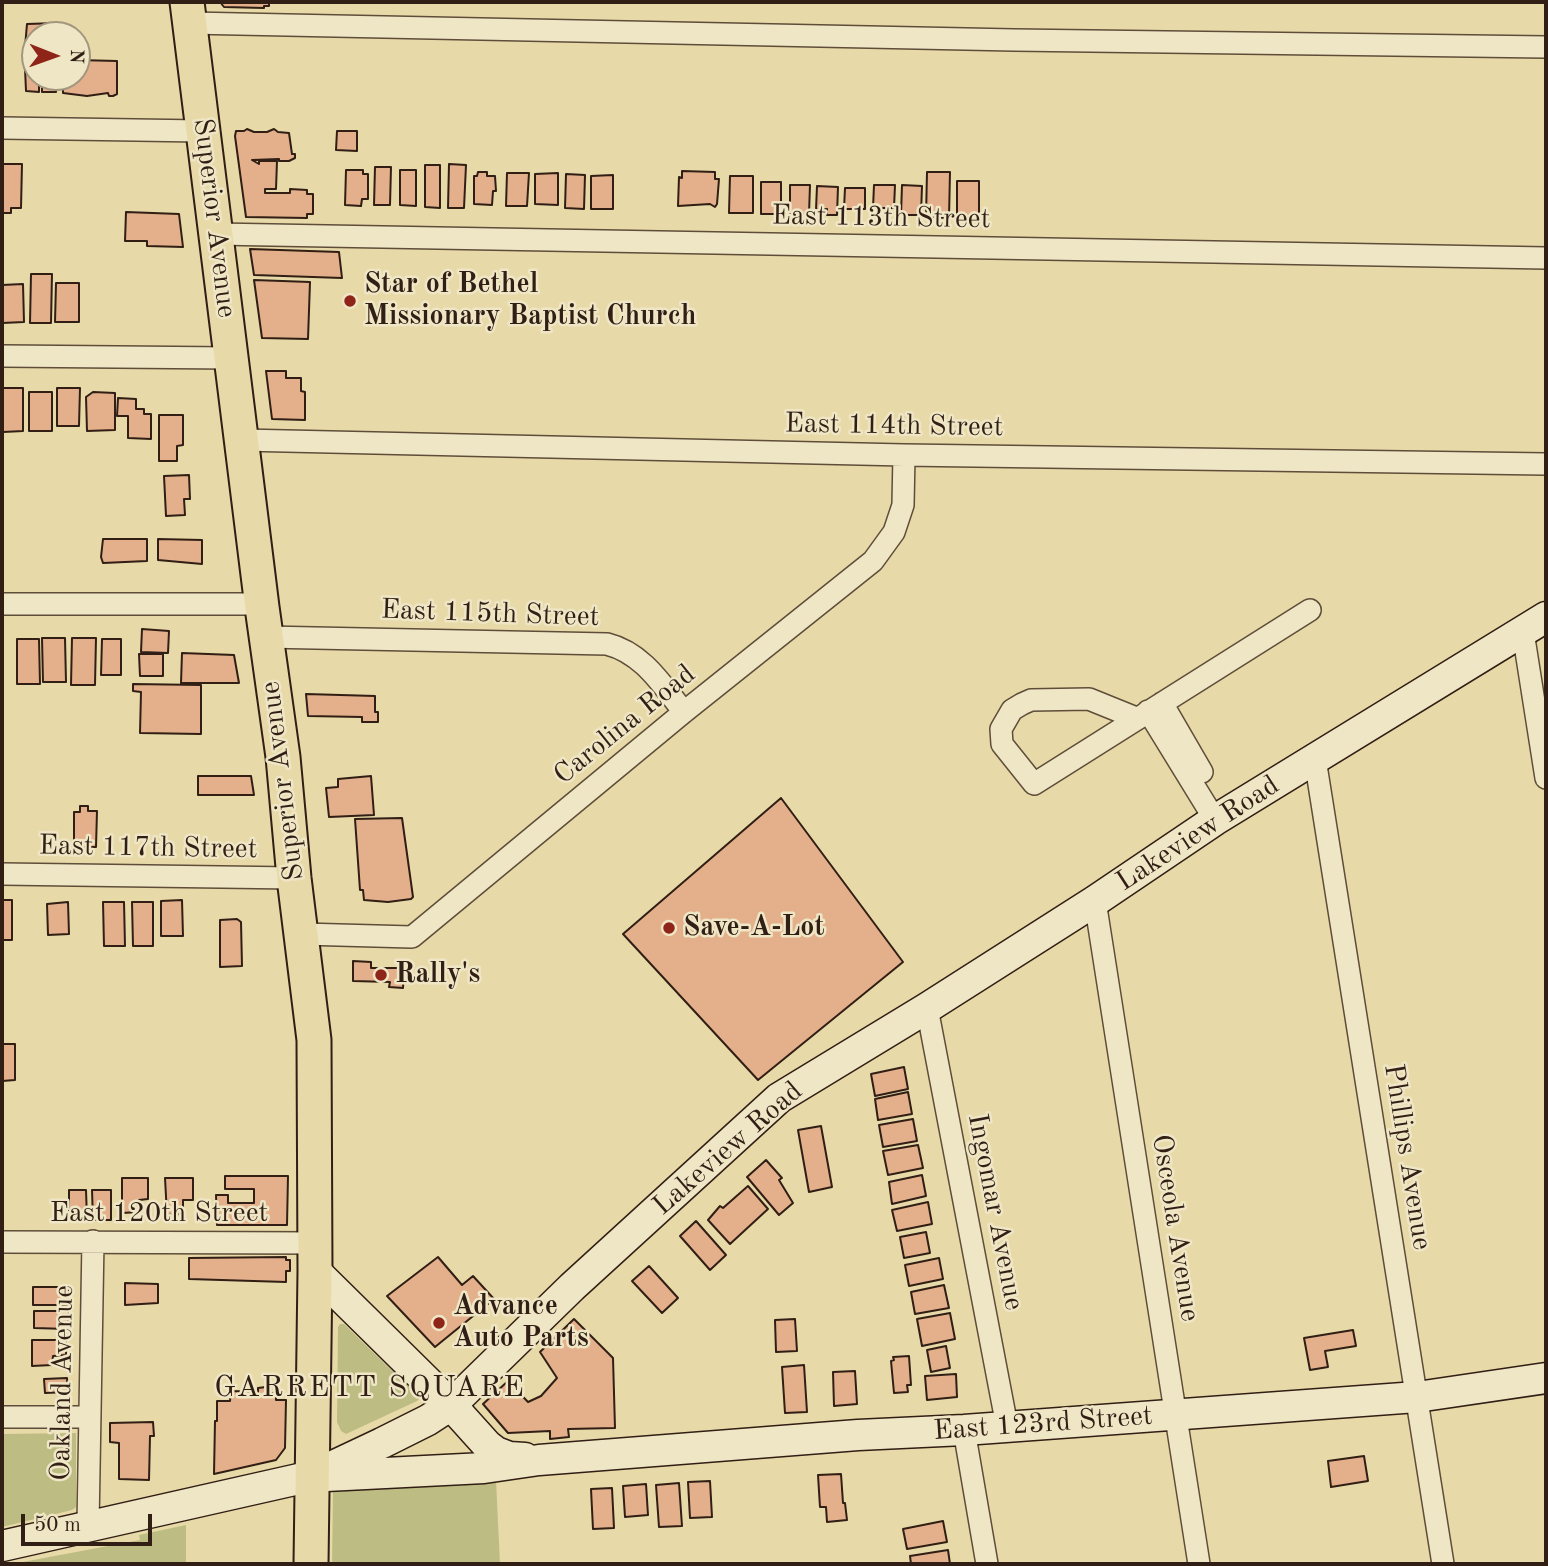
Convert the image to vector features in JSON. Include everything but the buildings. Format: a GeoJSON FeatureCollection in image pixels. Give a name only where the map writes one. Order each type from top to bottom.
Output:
{"type":"FeatureCollection","features":[{"type":"Feature","properties":{"kind":"main road","name":"Superior Avenue"},"geometry":{"type":"LineString","coordinates":[[189,12],[283,757],[294,878],[314,1040],[315,1257],[311,1564]]}},
{"type":"Feature","properties":{"kind":"street"},"geometry":{"type":"LineString","coordinates":[[189,12],[1030,40],[1546,47]]}},
{"type":"Feature","properties":{"kind":"street"},"geometry":{"type":"LineString","coordinates":[[2,128],[202,131]]}},
{"type":"Feature","properties":{"kind":"street","name":"East 113th Street"},"geometry":{"type":"LineString","coordinates":[[216,234],[1546,258]]}},
{"type":"Feature","properties":{"kind":"street"},"geometry":{"type":"LineString","coordinates":[[2,356],[231,358]]}},
{"type":"Feature","properties":{"kind":"street","name":"East 114th Street"},"geometry":{"type":"LineString","coordinates":[[242,440],[1546,464]]}},
{"type":"Feature","properties":{"kind":"street","name":"Carolina Road"},"geometry":{"type":"LineString","coordinates":[[302,934],[412,937],[684,712],[873,561],[894,531],[903,505],[904,454]]}},
{"type":"Feature","properties":{"kind":"street"},"geometry":{"type":"LineString","coordinates":[[2,604],[262,604]]}},
{"type":"Feature","properties":{"kind":"street"},"geometry":{"type":"LineString","coordinates":[[1221,816],[1148,710],[1089,699],[1031,700],[1013,710],[1001,729],[1002,744],[1034,784],[1148,710],[1310,610]]}},
{"type":"Feature","properties":{"kind":"street"},"geometry":{"type":"LineString","coordinates":[[1535,624],[1546,778]]}},
{"type":"Feature","properties":{"kind":"street","name":"Lakeview Road"},"geometry":{"type":"LineString","coordinates":[[2,1546],[312,1476],[428,1420],[451,1405],[572,1287],[779,1098],[928,1008],[1221,816],[1535,624]]}},
{"type":"Feature","properties":{"kind":"street","name":"East 115th Street"},"geometry":{"type":"LineString","coordinates":[[266,637],[607,644],[630,652],[643,662],[684,712]]}},
{"type":"Feature","properties":{"kind":"street","name":"Phillips Avenue"},"geometry":{"type":"LineString","coordinates":[[1315,759],[1443,1564]]}},
{"type":"Feature","properties":{"kind":"street","name":"East 117th Street"},"geometry":{"type":"LineString","coordinates":[[2,874],[294,878]]}},
{"type":"Feature","properties":{"kind":"street","name":"Osceola Avenue"},"geometry":{"type":"LineString","coordinates":[[1095,901],[1199,1564]]}},
{"type":"Feature","properties":{"kind":"street","name":"Ingomar Avenue"},"geometry":{"type":"LineString","coordinates":[[928,1008],[1007,1426]]}},
{"type":"Feature","properties":{"kind":"street","name":"East 120th Street"},"geometry":{"type":"LineString","coordinates":[[2,1242],[93,1241],[315,1257]]}},
{"type":"Feature","properties":{"kind":"street","name":"Oakland Avenue"},"geometry":{"type":"LineString","coordinates":[[88,1525],[93,1241]]}},
{"type":"Feature","properties":{"kind":"street"},"geometry":{"type":"LineString","coordinates":[[315,1257],[486,1445],[509,1457],[539,1460]]}},
{"type":"Feature","properties":{"kind":"street","name":"East 123rd Street"},"geometry":{"type":"LineString","coordinates":[[539,1460],[858,1435],[964,1430],[1417,1397],[1546,1378]]}},
{"type":"Feature","properties":{"kind":"street"},"geometry":{"type":"LineString","coordinates":[[2,1417],[90,1417]]}},
{"type":"Feature","properties":{"kind":"street"},"geometry":{"type":"LineString","coordinates":[[964,1430],[987,1564]]}},
{"type":"Feature","properties":{"kind":"street"},"geometry":{"type":"LineString","coordinates":[[312,1476],[484,1468],[539,1460]]}},
{"type":"Feature","properties":{"kind":"green space"},"geometry":{"type":"Polygon","coordinates":[[[340,1324],[344,1324],[420,1398],[346,1434],[341,1431],[337,1422],[340,1324]]]}},
{"type":"Feature","properties":{"kind":"green space"},"geometry":{"type":"Polygon","coordinates":[[[76,1433],[76,1507],[2,1527],[2,1434],[76,1433]]]}},
{"type":"Feature","properties":{"kind":"green space"},"geometry":{"type":"Polygon","coordinates":[[[496,1480],[500,1564],[332,1564],[333,1492],[496,1480]]]}},
{"type":"Feature","properties":{"kind":"green space"},"geometry":{"type":"Polygon","coordinates":[[[186,1525],[186,1564],[12,1564],[140,1540],[139,1535],[186,1525]]]}},
{"type":"Feature","properties":{"kind":"place","name":"Star of Bethel Missionary Baptist Church"},"geometry":{"type":"Point","coordinates":[350,301]}},
{"type":"Feature","properties":{"kind":"place","name":"Save-A-Lot"},"geometry":{"type":"Point","coordinates":[669,928]}},
{"type":"Feature","properties":{"kind":"place","name":"Rally's"},"geometry":{"type":"Point","coordinates":[381,975]}},
{"type":"Feature","properties":{"kind":"place","name":"Advance Auto Parts"},"geometry":{"type":"Point","coordinates":[439,1323]}},
{"type":"Feature","properties":{"kind":"district","name":"GARRETT SQUARE"},"geometry":{"type":"Point","coordinates":[370,1388]}}]}
